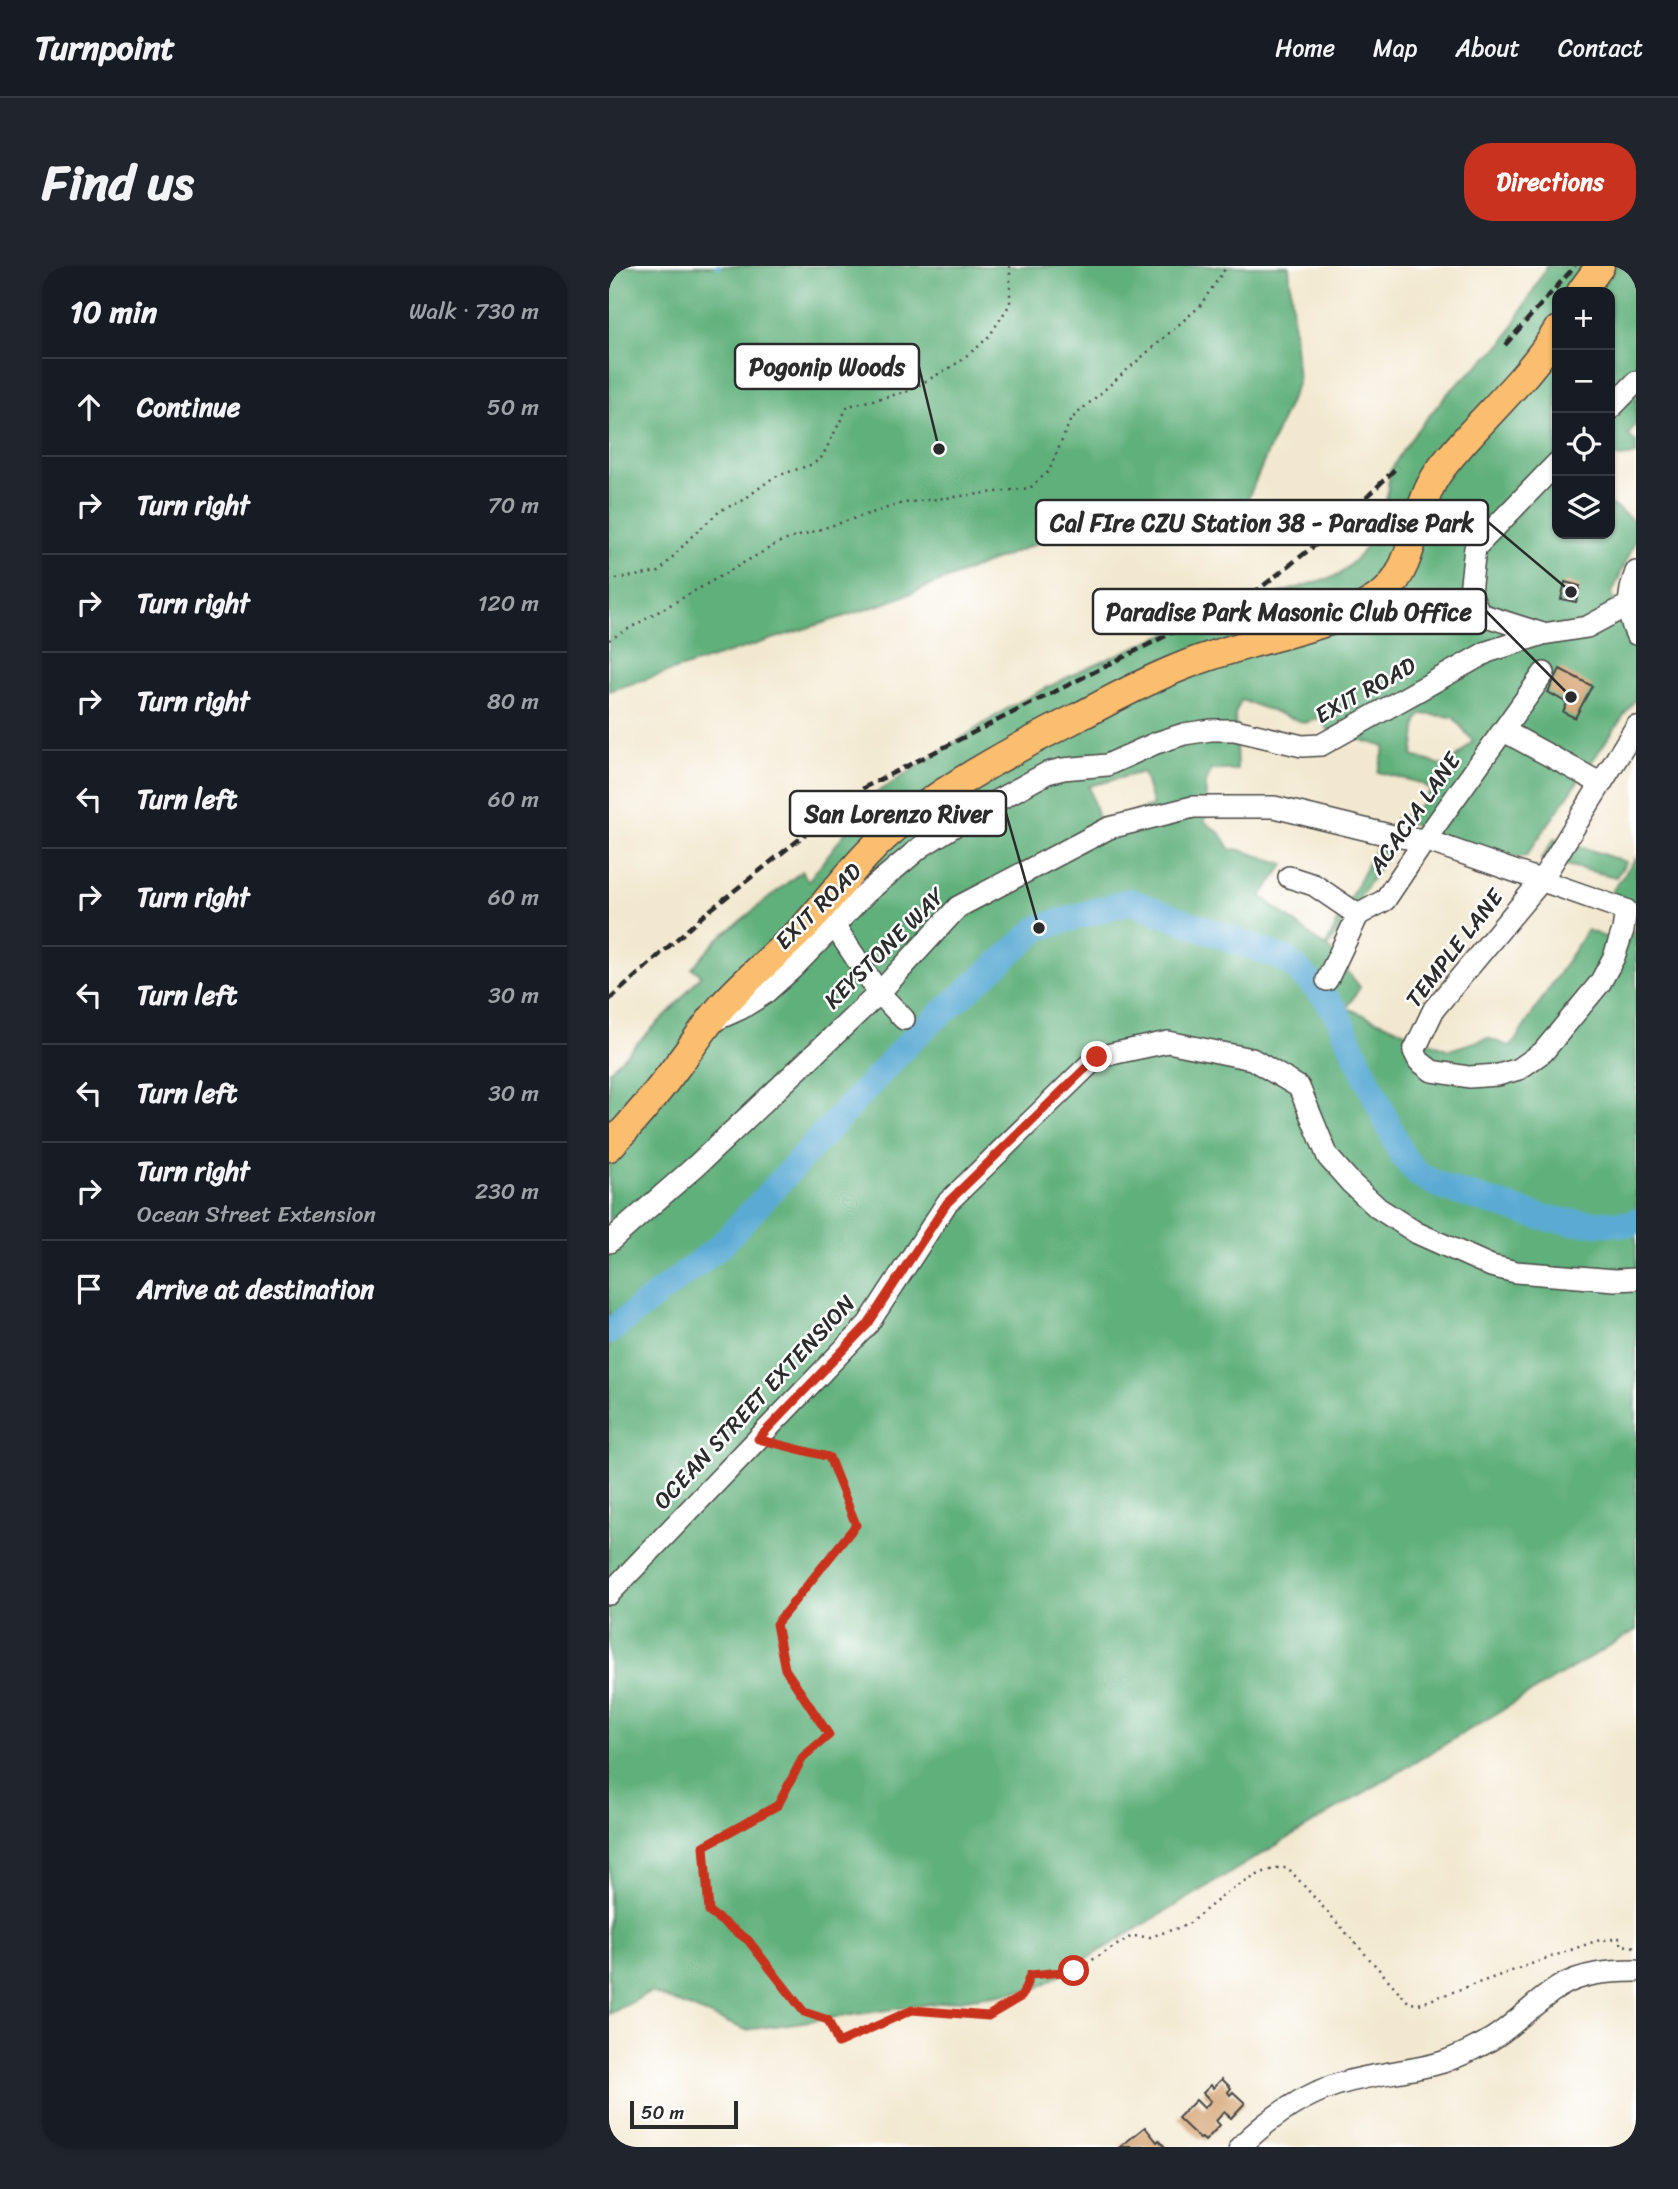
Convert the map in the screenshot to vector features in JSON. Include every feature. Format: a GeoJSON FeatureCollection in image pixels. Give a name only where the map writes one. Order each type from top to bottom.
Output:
{"type":"FeatureCollection","features":[{"type":"Feature","properties":{"kind":"main road"},"geometry":{"type":"LineString","coordinates":[[1585,287],[1600,266]]}},
{"type":"Feature","properties":{"kind":"main road"},"geometry":{"type":"LineString","coordinates":[[609,1147],[635,1121],[723,1005],[809,922],[867,852],[904,821],[1003,756],[1158,677],[1228,650],[1348,615],[1388,590],[1401,570],[1410,548],[1433,480],[1533,365],[1552,338]]}},
{"type":"Feature","properties":{"kind":"street"},"geometry":{"type":"LineString","coordinates":[[1615,404],[1636,382]]}},
{"type":"Feature","properties":{"kind":"street"},"geometry":{"type":"LineString","coordinates":[[1543,634],[1480,614],[1470,592],[1475,548],[1552,468]]}},
{"type":"Feature","properties":{"kind":"street"},"geometry":{"type":"LineString","coordinates":[[1636,572],[1628,605],[1636,634]]}},
{"type":"Feature","properties":{"kind":"street","name":"EXIT ROAD"},"geometry":{"type":"LineString","coordinates":[[709,1023],[764,994],[882,878],[922,846],[1047,773],[1107,765],[1156,743],[1184,734],[1211,730],[1235,730],[1302,746],[1321,745],[1487,652],[1543,634],[1587,627],[1628,605]]}},
{"type":"Feature","properties":{"kind":"street","name":"ACACIA LANE"},"geometry":{"type":"LineString","coordinates":[[1358,915],[1385,900],[1544,673]]}},
{"type":"Feature","properties":{"kind":"street"},"geometry":{"type":"LineString","coordinates":[[1541,881],[1636,727]]}},
{"type":"Feature","properties":{"kind":"street"},"geometry":{"type":"LineString","coordinates":[[1504,732],[1601,783]]}},
{"type":"Feature","properties":{"kind":"street","name":"KEYSTONE WAY"},"geometry":{"type":"LineString","coordinates":[[609,1242],[698,1164],[879,993],[958,907],[1109,828],[1193,807],[1274,807],[1394,836],[1425,840],[1626,910],[1614,957],[1600,983],[1543,1052],[1519,1069],[1498,1075],[1469,1077],[1432,1071],[1419,1061],[1414,1051]]}},
{"type":"Feature","properties":{"kind":"street"},"geometry":{"type":"LineString","coordinates":[[1289,877],[1314,885],[1358,915],[1327,979]]}},
{"type":"Feature","properties":{"kind":"street","name":"TEMPLE LANE"},"geometry":{"type":"LineString","coordinates":[[1414,1051],[1434,1009],[1541,881]]}},
{"type":"Feature","properties":{"kind":"street"},"geometry":{"type":"LineString","coordinates":[[834,925],[879,993],[904,1019]]}},
{"type":"Feature","properties":{"kind":"street","name":"OCEAN STREET EXTENSION"},"geometry":{"type":"LineString","coordinates":[[609,1594],[868,1324],[947,1203],[1097,1057],[1168,1042],[1252,1059],[1299,1087],[1328,1157],[1378,1208],[1417,1233],[1491,1266],[1516,1272],[1615,1280],[1636,1279]]}},
{"type":"Feature","properties":{"kind":"street"},"geometry":{"type":"LineString","coordinates":[[1240,2147],[1270,2120],[1311,2095],[1369,2077],[1443,2062],[1480,2046],[1507,2029],[1559,1987],[1581,1977],[1610,1971],[1636,1970]]}},
{"type":"Feature","properties":{"kind":"path"},"geometry":{"type":"LineString","coordinates":[[609,580],[659,572],[690,538],[721,510],[742,501],[774,477],[813,464],[823,457],[828,442],[848,406],[906,392],[953,366],[990,335],[1010,304],[1010,266]]}},
{"type":"Feature","properties":{"kind":"path"},"geometry":{"type":"LineString","coordinates":[[609,640],[780,542],[904,503],[1030,488],[1049,471],[1071,419],[1199,307],[1227,266]]}},
{"type":"Feature","properties":{"kind":"path"},"geometry":{"type":"LineString","coordinates":[[758,1439],[829,1457],[856,1525],[776,1624],[785,1669],[829,1735],[803,1757],[778,1805],[704,1846],[709,1912],[748,1940],[804,2012],[828,2020],[838,2043],[912,2010],[988,2016],[1022,1996],[1030,1975],[1074,1971],[1132,1936],[1150,1937],[1187,1925],[1229,1891],[1261,1873],[1277,1868],[1288,1868],[1409,2003],[1419,2004],[1596,1941],[1621,1938],[1621,1945],[1636,1947]]}},
{"type":"Feature","properties":{"kind":"green space"},"geometry":{"type":"Polygon","coordinates":[[[609,266],[1289,266],[1298,382],[1237,524],[1109,515],[886,603],[609,691],[609,266]]]}},
{"type":"Feature","properties":{"kind":"green space"},"geometry":{"type":"Polygon","coordinates":[[[1547,266],[1636,266],[1636,425],[1628,435],[1636,442],[1636,455],[1615,457],[1615,287],[1552,287],[1552,539],[1615,539],[1615,507],[1636,522],[1636,539],[1612,593],[1615,608],[1636,624],[1636,698],[1526,856],[1498,860],[1408,822],[1328,947],[1360,987],[1347,1008],[1449,1050],[1488,1038],[1511,1047],[1587,930],[1625,945],[1636,927],[1636,1630],[1036,1989],[746,2030],[651,1992],[609,2014],[609,1071],[675,1006],[701,975],[692,968],[718,939],[802,871],[808,881],[875,794],[1011,706],[1084,669],[1161,636],[1258,600],[1339,575],[1360,555],[1377,529],[1386,501],[1390,471],[1417,430],[1449,392],[1504,342],[1547,266]],[[1241,700],[1235,714],[1237,770],[1211,770],[1206,783],[1205,822],[1221,834],[1231,850],[1237,849],[1285,864],[1261,896],[1325,947],[1372,855],[1397,817],[1413,811],[1431,790],[1420,783],[1378,772],[1385,747],[1328,730],[1322,717],[1305,723],[1241,700]],[[1421,714],[1417,721],[1413,756],[1447,767],[1473,741],[1453,717],[1421,714]],[[1143,772],[1089,786],[1099,823],[1153,806],[1143,772]]]}},
{"type":"Feature","properties":{"kind":"green space"},"geometry":{"type":"Polygon","coordinates":[[[1555,838],[1626,862],[1616,877],[1541,859],[1555,838]]]}},
{"type":"Feature","properties":{"kind":"green space"},"geometry":{"type":"Polygon","coordinates":[[[1636,858],[1636,914],[1605,901],[1636,858]]]}},
{"type":"Feature","properties":{"kind":"building"},"geometry":{"type":"Polygon","coordinates":[[[1565,582],[1580,586],[1576,602],[1561,599],[1565,582]]]}},
{"type":"Feature","properties":{"kind":"building"},"geometry":{"type":"Polygon","coordinates":[[[1560,669],[1592,686],[1575,718],[1563,712],[1567,703],[1548,692],[1560,669]]]}},
{"type":"Feature","properties":{"kind":"building"},"geometry":{"type":"Polygon","coordinates":[[[1222,2079],[1231,2088],[1228,2092],[1230,2095],[1233,2092],[1245,2103],[1231,2118],[1224,2112],[1216,2121],[1220,2125],[1205,2141],[1178,2118],[1196,2100],[1204,2108],[1211,2101],[1203,2093],[1222,2079]]]}},
{"type":"Feature","properties":{"kind":"building"},"geometry":{"type":"Polygon","coordinates":[[[1145,2127],[1157,2142],[1159,2140],[1165,2147],[1120,2147],[1145,2127]]]}},
{"type":"Feature","properties":{"kind":"waterway"},"geometry":{"type":"LineString","coordinates":[[609,1332],[720,1246],[912,1039],[1039,928],[1130,901],[1287,960],[1319,990],[1336,1011],[1403,1157],[1418,1174],[1444,1188],[1541,1217],[1571,1222],[1631,1224],[1636,1221]]}},
{"type":"Feature","properties":{"kind":"railway"},"geometry":{"type":"LineString","coordinates":[[1505,345],[1575,266]]}},
{"type":"Feature","properties":{"kind":"railway"},"geometry":{"type":"LineString","coordinates":[[609,1000],[705,914],[865,787],[1259,589],[1332,532],[1398,466]]}},
{"type":"Feature","properties":{"kind":"place","name":"Pogonip Woods"},"geometry":{"type":"Point","coordinates":[939,449]}},
{"type":"Feature","properties":{"kind":"place","name":"Cal FIre CZU Station 38 - Paradise Park"},"geometry":{"type":"Point","coordinates":[1571,592]}},
{"type":"Feature","properties":{"kind":"place","name":"Paradise Park Masonic Club Office"},"geometry":{"type":"Point","coordinates":[1571,697]}},
{"type":"Feature","properties":{"kind":"place","name":"San Lorenzo River"},"geometry":{"type":"Point","coordinates":[1039,928]}},
{"type":"Feature","properties":{"kind":"route"},"geometry":{"type":"LineString","coordinates":[[1074,1971],[1030,1975],[1022,1996],[988,2016],[912,2010],[838,2043],[828,2020],[804,2012],[748,1940],[709,1912],[704,1846],[778,1805],[803,1757],[829,1735],[785,1669],[776,1624],[856,1525],[829,1457],[758,1439],[868,1324],[947,1203],[1097,1057]]}}]}
